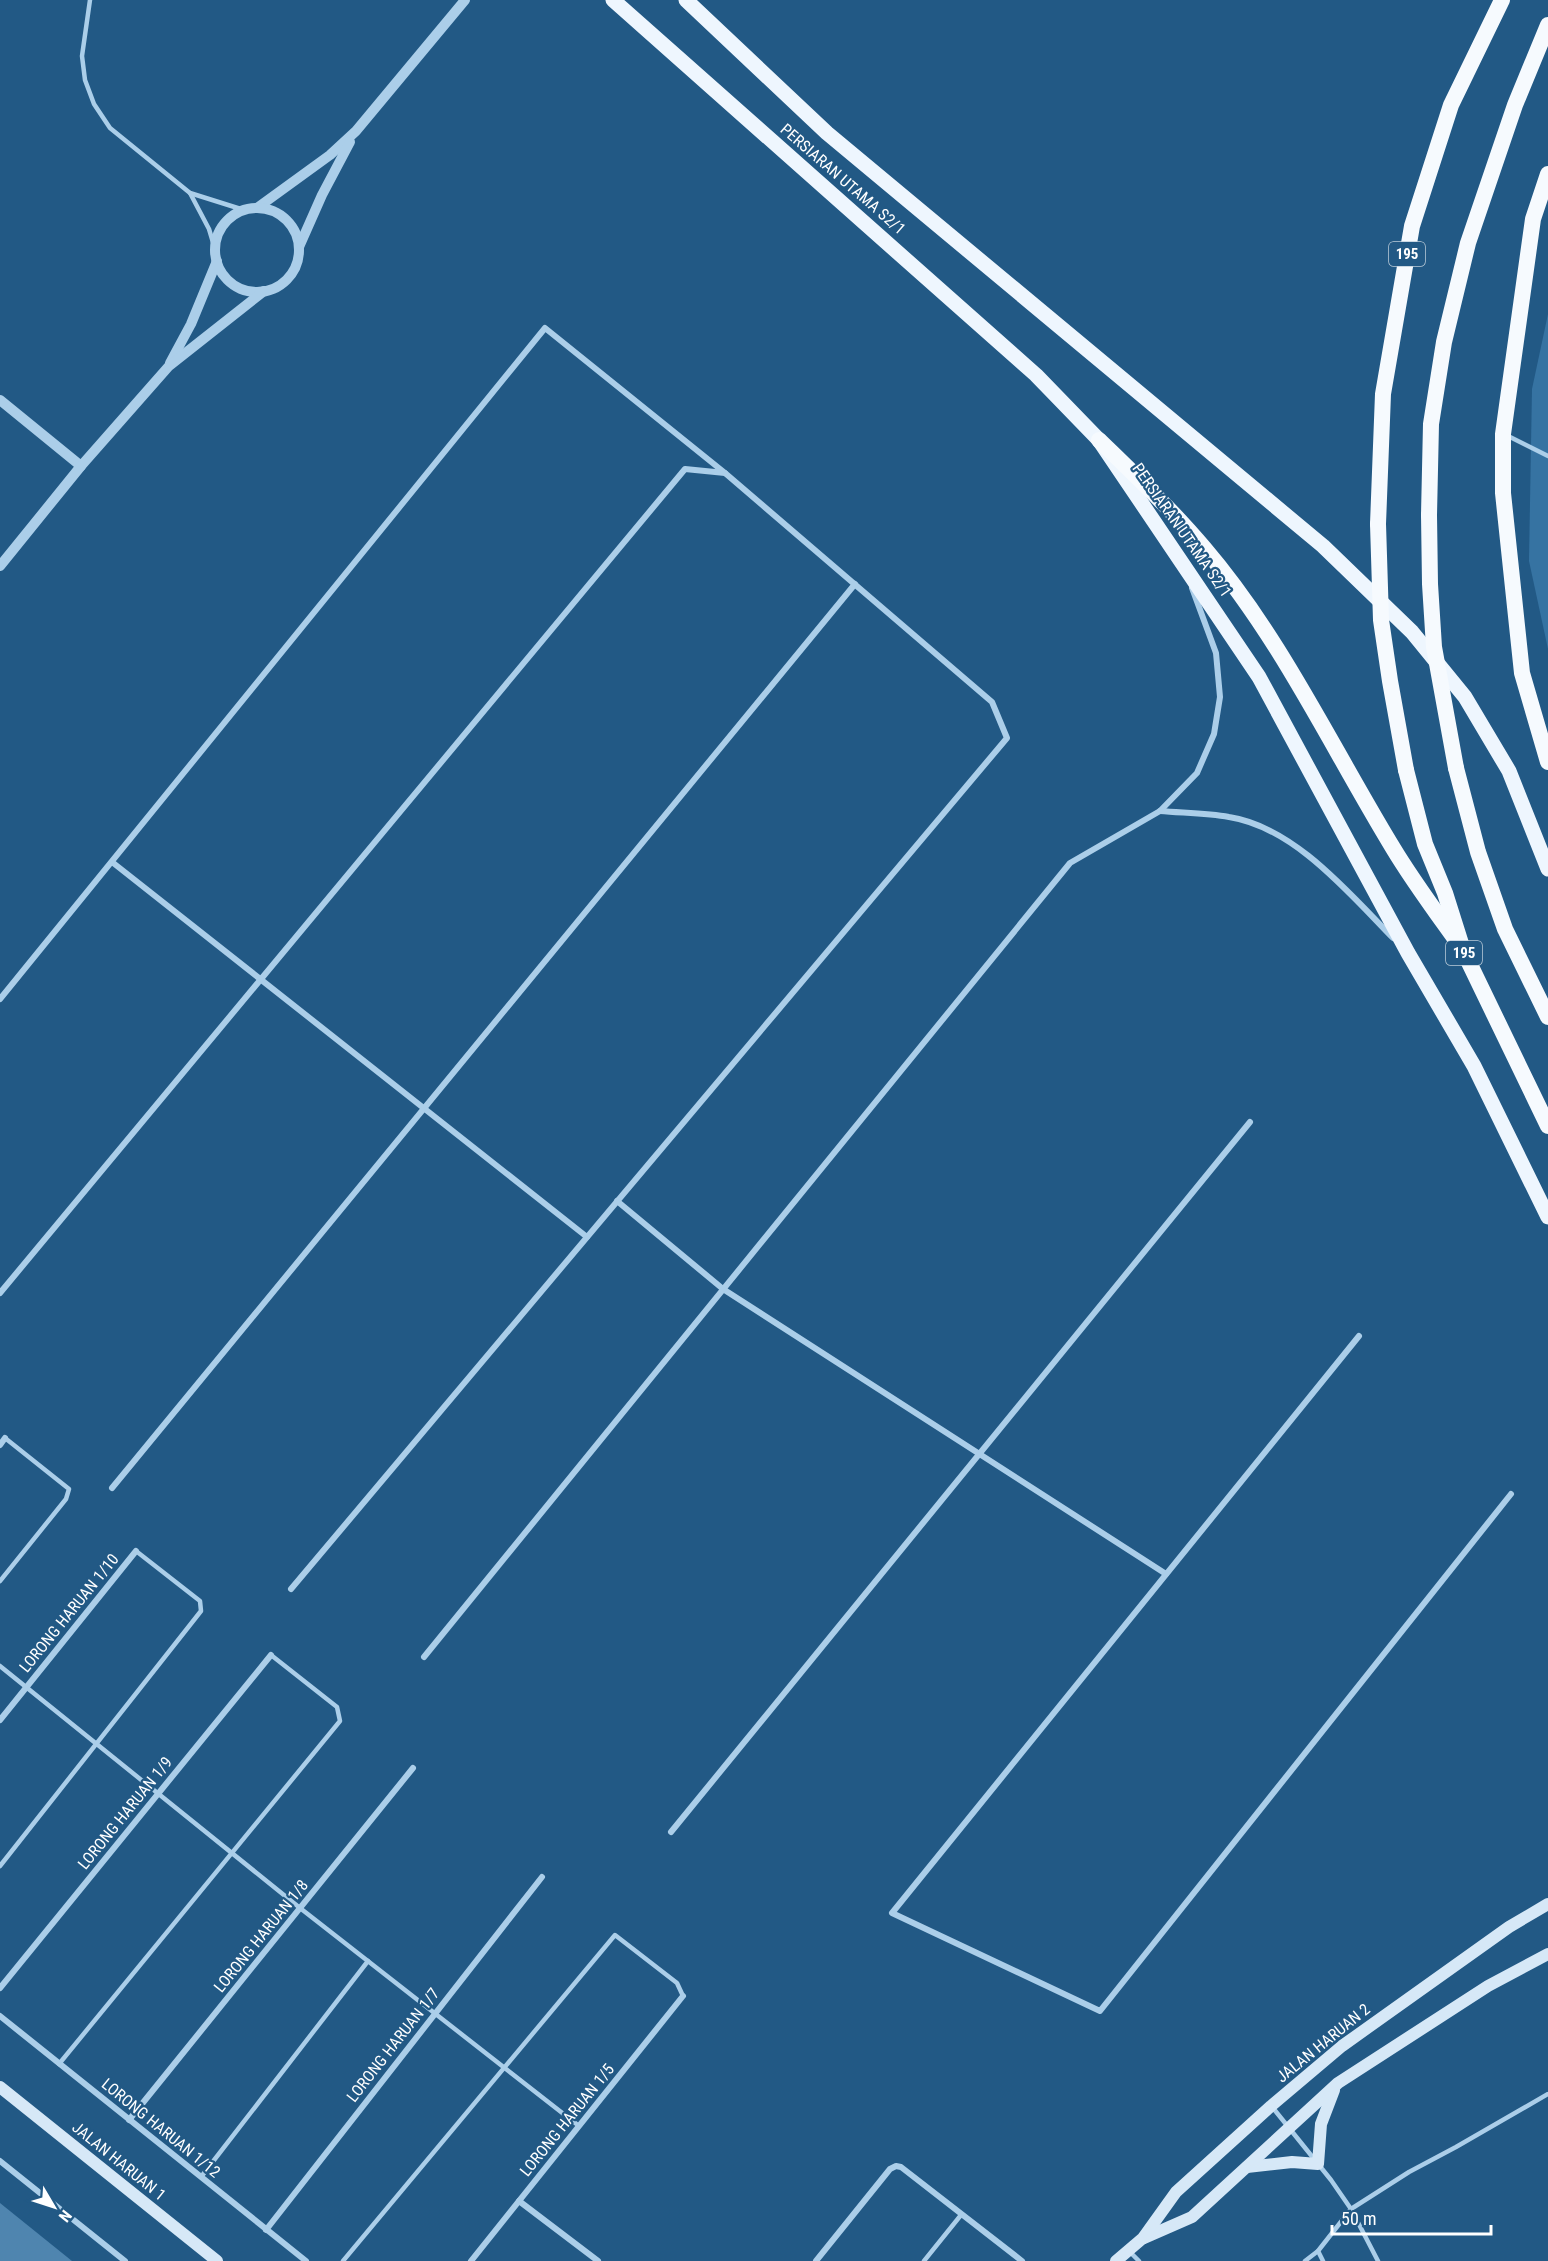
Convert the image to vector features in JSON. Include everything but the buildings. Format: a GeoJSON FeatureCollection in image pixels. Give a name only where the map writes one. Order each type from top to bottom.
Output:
{"type":"FeatureCollection","features":[{"type":"Feature","properties":{"kind":"highway","name":"195"},"geometry":{"type":"LineString","coordinates":[[1502,0],[1451,105],[1412,226],[1383,394],[1378,524],[1381,620],[1406,770],[1425,844],[1445,892],[1462,950],[1548,1126]]}},
{"type":"Feature","properties":{"kind":"highway"},"geometry":{"type":"LineString","coordinates":[[1548,25],[1515,105],[1468,243],[1446,331],[1431,424],[1429,515],[1434,647],[1456,768],[1478,852],[1505,929],[1548,1017]]}},
{"type":"Feature","properties":{"kind":"highway"},"geometry":{"type":"LineString","coordinates":[[1548,174],[1533,219],[1503,434],[1503,493],[1522,673],[1548,762]]}},
{"type":"Feature","properties":{"kind":"highway"},"geometry":{"type":"LineString","coordinates":[[1099,440],[1205,548],[1233,585],[1278,650],[1394,850],[1462,950]]}},
{"type":"Feature","properties":{"kind":"main road","name":"PERSIARAN UTAMA S2/1"},"geometry":{"type":"LineString","coordinates":[[613,0],[1036,375],[1099,440],[1259,676],[1408,953],[1474,1066],[1548,1217]]}},
{"type":"Feature","properties":{"kind":"main road","name":"PERSIARAN UTAMA S2/1"},"geometry":{"type":"LineString","coordinates":[[686,0],[827,133],[1323,546],[1412,632],[1465,697],[1509,771],[1548,869]]}},
{"type":"Feature","properties":{"kind":"main road","name":"JALAN HARUAN 2"},"geometry":{"type":"LineString","coordinates":[[1116,2261],[1143,2238],[1176,2192],[1271,2106],[1342,2046],[1509,1927],[1548,1904]]}},
{"type":"Feature","properties":{"kind":"main road","name":"JALAN HARUAN 2"},"geometry":{"type":"LineString","coordinates":[[1143,2238],[1192,2217],[1338,2083],[1488,1986],[1548,1954]]}},
{"type":"Feature","properties":{"kind":"main road"},"geometry":{"type":"LineString","coordinates":[[1246,2168],[1292,2162],[1318,2164],[1321,2124],[1338,2083]]}},
{"type":"Feature","properties":{"kind":"main road","name":"JALAN HARUAN 1"},"geometry":{"type":"LineString","coordinates":[[0,2087],[217,2261]]}},
{"type":"Feature","properties":{"kind":"street"},"geometry":{"type":"LineString","coordinates":[[257,208],[330,155],[357,131],[465,0]]}},
{"type":"Feature","properties":{"kind":"street"},"geometry":{"type":"LineString","coordinates":[[299,247],[322,195],[357,131]]}},
{"type":"Feature","properties":{"kind":"street"},"geometry":{"type":"LineString","coordinates":[[257,208],[270,210],[282,216],[291,224],[299,247],[294,270],[286,280],[264,291],[252,292],[240,289],[222,273],[217,261],[215,249],[223,225],[232,216],[244,210],[257,208]]}},
{"type":"Feature","properties":{"kind":"street"},"geometry":{"type":"LineString","coordinates":[[169,366],[191,324],[217,261]]}},
{"type":"Feature","properties":{"kind":"street"},"geometry":{"type":"LineString","coordinates":[[0,566],[81,466],[169,366],[264,291]]}},
{"type":"Feature","properties":{"kind":"street"},"geometry":{"type":"LineString","coordinates":[[0,999],[545,328],[725,473],[993,702],[1007,738],[291,1589]]}},
{"type":"Feature","properties":{"kind":"street"},"geometry":{"type":"LineString","coordinates":[[0,400],[81,466]]}},
{"type":"Feature","properties":{"kind":"street"},"geometry":{"type":"LineString","coordinates":[[0,1293],[685,469],[725,473]]}},
{"type":"Feature","properties":{"kind":"street"},"geometry":{"type":"LineString","coordinates":[[424,1657],[1070,863],[1160,811],[1197,773],[1214,734],[1220,697],[1216,653],[1183,564]]}},
{"type":"Feature","properties":{"kind":"street"},"geometry":{"type":"LineString","coordinates":[[112,1488],[855,584]]}},
{"type":"Feature","properties":{"kind":"street"},"geometry":{"type":"LineString","coordinates":[[1160,811],[1231,817],[1266,829],[1317,861],[1408,953]]}},
{"type":"Feature","properties":{"kind":"street"},"geometry":{"type":"LineString","coordinates":[[112,862],[587,1237]]}},
{"type":"Feature","properties":{"kind":"street"},"geometry":{"type":"LineString","coordinates":[[671,1832],[1250,1122]]}},
{"type":"Feature","properties":{"kind":"street"},"geometry":{"type":"LineString","coordinates":[[617,1201],[723,1289],[1166,1574]]}},
{"type":"Feature","properties":{"kind":"street"},"geometry":{"type":"LineString","coordinates":[[1359,1336],[892,1913],[1100,2011],[1511,1494]]}},
{"type":"Feature","properties":{"kind":"street"},"geometry":{"type":"LineString","coordinates":[[0,1445],[6,1438]]}},
{"type":"Feature","properties":{"kind":"street","name":"LORONG HARUAN 1/10"},"geometry":{"type":"LineString","coordinates":[[0,1720],[136,1551]]}},
{"type":"Feature","properties":{"kind":"street","name":"LORONG HARUAN 1/9"},"geometry":{"type":"LineString","coordinates":[[0,1988],[271,1655]]}},
{"type":"Feature","properties":{"kind":"street","name":"LORONG HARUAN 1/8"},"geometry":{"type":"LineString","coordinates":[[129,2120],[413,1768]]}},
{"type":"Feature","properties":{"kind":"street","name":"LORONG HARUAN 1/7"},"geometry":{"type":"LineString","coordinates":[[266,2230],[542,1877]]}},
{"type":"Feature","properties":{"kind":"street","name":"LORONG HARUAN 1/5"},"geometry":{"type":"LineString","coordinates":[[471,2261],[683,1996]]}},
{"type":"Feature","properties":{"kind":"street","name":"LORONG HARUAN 1/12"},"geometry":{"type":"LineString","coordinates":[[0,2016],[306,2261]]}},
{"type":"Feature","properties":{"kind":"street"},"geometry":{"type":"LineString","coordinates":[[0,2161],[124,2261]]}},
{"type":"Feature","properties":{"kind":"street"},"geometry":{"type":"LineString","coordinates":[[816,2261],[890,2169],[896,2166],[901,2167],[1022,2261]]}},
{"type":"Feature","properties":{"kind":"street"},"geometry":{"type":"LineString","coordinates":[[519,2201],[598,2261]]}},
{"type":"Feature","properties":{"kind":"lane"},"geometry":{"type":"LineString","coordinates":[[90,0],[82,56],[85,80],[94,104],[110,128],[190,193],[244,210]]}},
{"type":"Feature","properties":{"kind":"lane"},"geometry":{"type":"LineString","coordinates":[[190,193],[209,229],[215,249]]}},
{"type":"Feature","properties":{"kind":"lane"},"geometry":{"type":"LineString","coordinates":[[1503,434],[1548,456]]}},
{"type":"Feature","properties":{"kind":"lane"},"geometry":{"type":"LineString","coordinates":[[0,1581],[66,1498],[69,1489],[6,1438]]}},
{"type":"Feature","properties":{"kind":"lane"},"geometry":{"type":"LineString","coordinates":[[0,1866],[201,1611],[200,1601],[136,1551]]}},
{"type":"Feature","properties":{"kind":"lane"},"geometry":{"type":"LineString","coordinates":[[59,2064],[340,1721],[337,1707],[271,1655]]}},
{"type":"Feature","properties":{"kind":"lane"},"geometry":{"type":"LineString","coordinates":[[0,1666],[300,1908],[579,2126]]}},
{"type":"Feature","properties":{"kind":"lane"},"geometry":{"type":"LineString","coordinates":[[343,2261],[615,1935],[677,1983],[683,1996]]}},
{"type":"Feature","properties":{"kind":"lane"},"geometry":{"type":"LineString","coordinates":[[201,2177],[368,1961]]}},
{"type":"Feature","properties":{"kind":"lane"},"geometry":{"type":"LineString","coordinates":[[1308,2260],[1318,2251],[1351,2209],[1409,2172],[1548,2094]]}},
{"type":"Feature","properties":{"kind":"lane"},"geometry":{"type":"LineString","coordinates":[[1271,2106],[1351,2209],[1378,2261]]}},
{"type":"Feature","properties":{"kind":"lane"},"geometry":{"type":"LineString","coordinates":[[924,2261],[961,2215]]}},
{"type":"Feature","properties":{"kind":"lane"},"geometry":{"type":"LineString","coordinates":[[1129,2250],[1139,2261]]}},
{"type":"Feature","properties":{"kind":"lane"},"geometry":{"type":"LineString","coordinates":[[1318,2251],[1323,2261]]}},
{"type":"Feature","properties":{"kind":"shaded area"},"geometry":{"type":"Polygon","coordinates":[[[1548,314],[1548,649],[1529,561],[1532,389],[1548,314]]]}}]}
